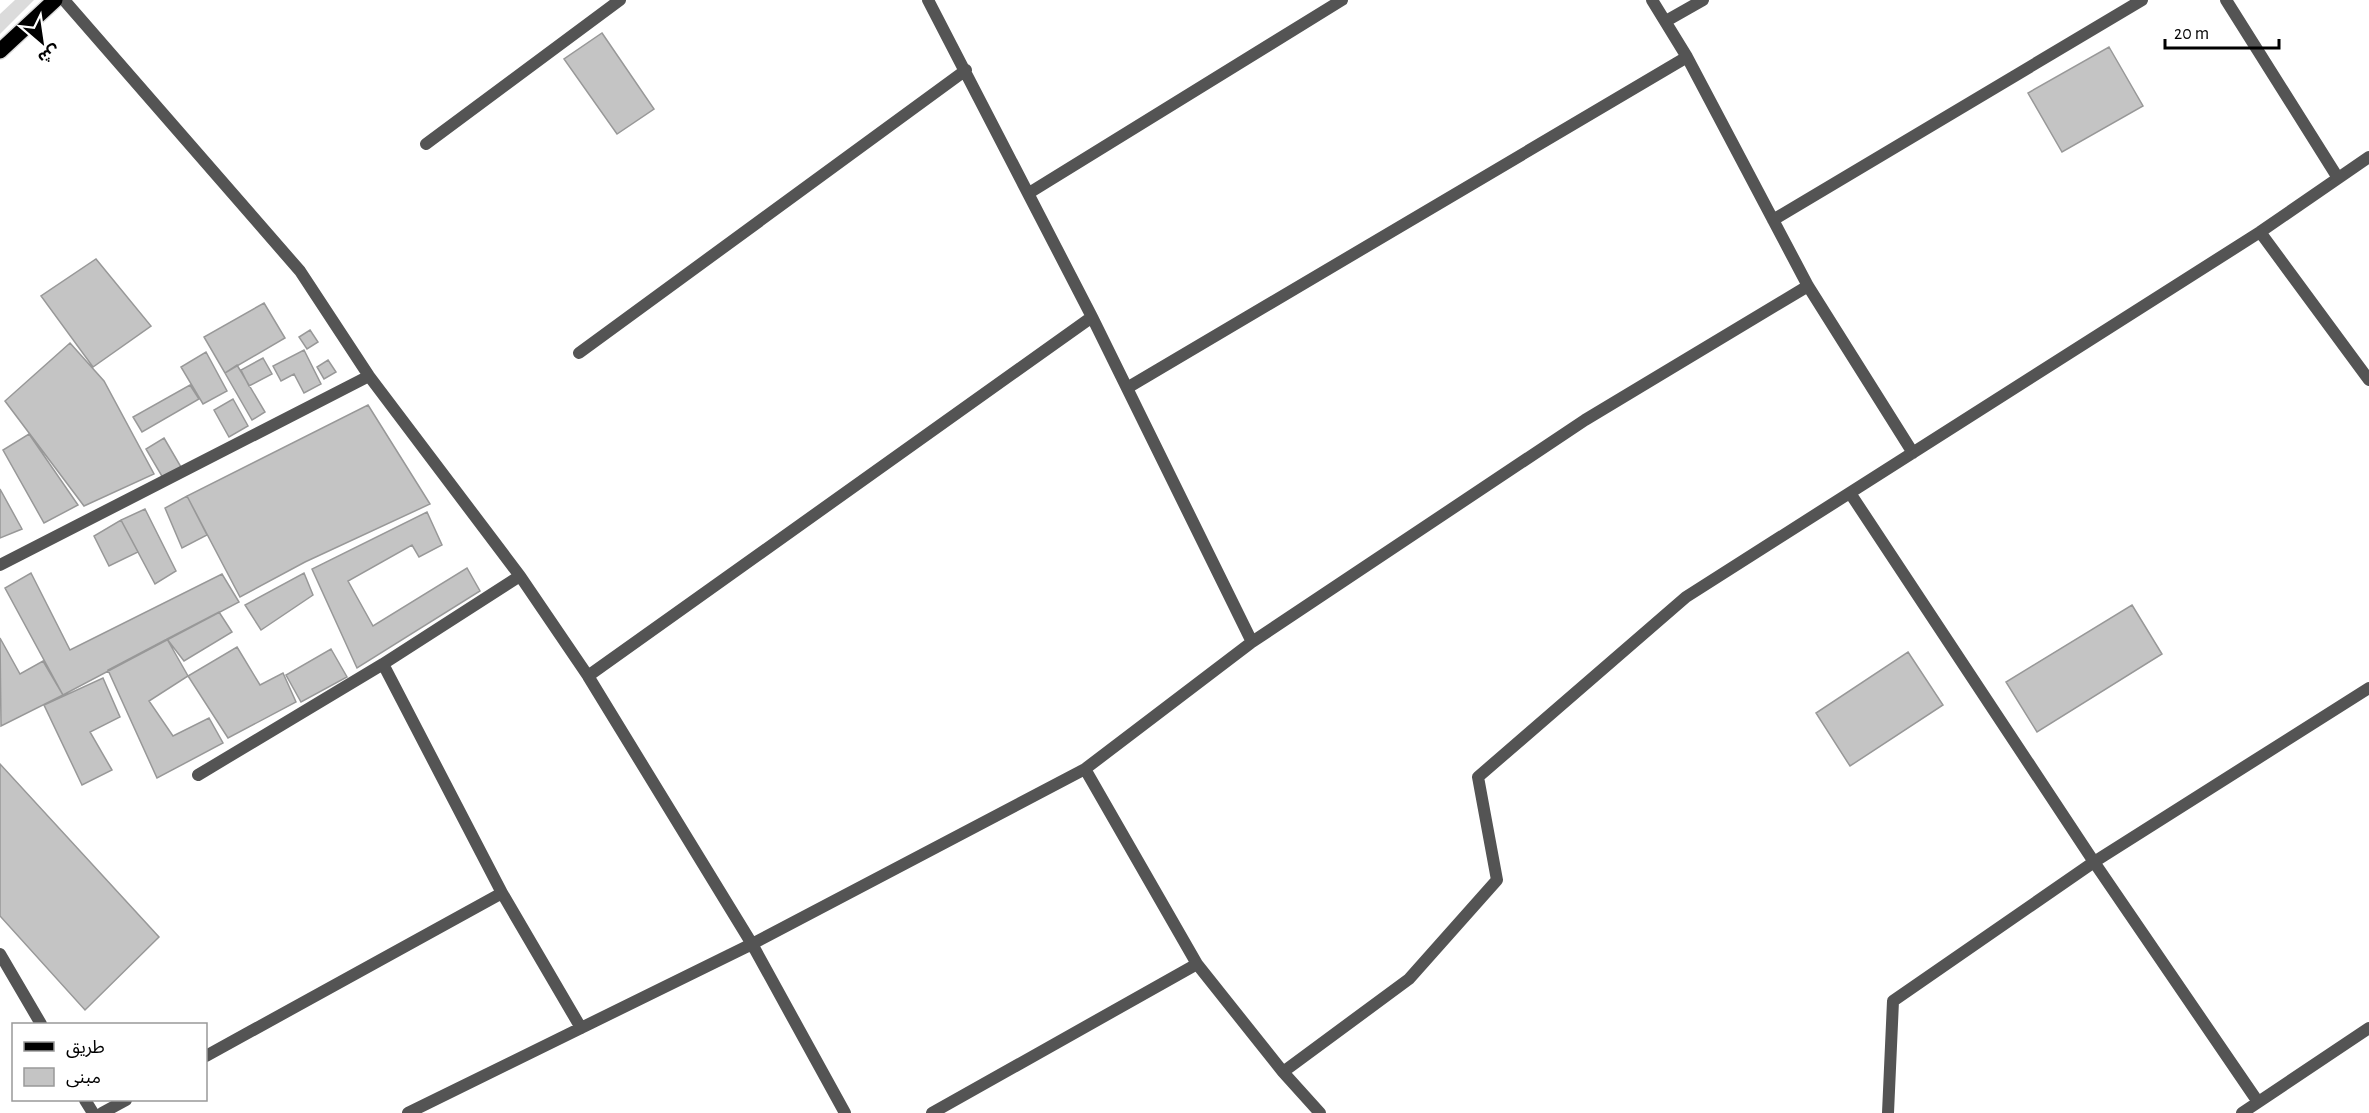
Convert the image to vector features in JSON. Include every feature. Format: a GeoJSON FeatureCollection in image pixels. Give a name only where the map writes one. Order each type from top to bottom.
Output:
{"type":"FeatureCollection","features":[{"type":"Feature","properties":{"kind":"main road"},"geometry":{"type":"LineString","coordinates":[[0,51],[56,0]]}},
{"type":"Feature","properties":{"kind":"street"},"geometry":{"type":"LineString","coordinates":[[64,0],[300,270],[369,376],[520,576],[588,676],[752,944],[845,1113]]}},
{"type":"Feature","properties":{"kind":"street"},"geometry":{"type":"LineString","coordinates":[[426,144],[620,0]]}},
{"type":"Feature","properties":{"kind":"street"},"geometry":{"type":"LineString","coordinates":[[928,0],[1092,316],[1252,642]]}},
{"type":"Feature","properties":{"kind":"street"},"geometry":{"type":"LineString","coordinates":[[1029,193],[1342,0]]}},
{"type":"Feature","properties":{"kind":"street"},"geometry":{"type":"LineString","coordinates":[[1652,0],[1687,57],[1808,286],[1913,453]]}},
{"type":"Feature","properties":{"kind":"street"},"geometry":{"type":"LineString","coordinates":[[1666,21],[1703,0]]}},
{"type":"Feature","properties":{"kind":"street"},"geometry":{"type":"LineString","coordinates":[[1773,220],[2142,0]]}},
{"type":"Feature","properties":{"kind":"street"},"geometry":{"type":"LineString","coordinates":[[2226,0],[2338,178]]}},
{"type":"Feature","properties":{"kind":"street"},"geometry":{"type":"LineString","coordinates":[[1127,388],[1687,57]]}},
{"type":"Feature","properties":{"kind":"street"},"geometry":{"type":"LineString","coordinates":[[579,352],[966,70]]}},
{"type":"Feature","properties":{"kind":"street"},"geometry":{"type":"LineString","coordinates":[[1283,1072],[1409,979],[1497,880],[1478,777],[1686,597],[2260,232],[2369,157]]}},
{"type":"Feature","properties":{"kind":"street"},"geometry":{"type":"LineString","coordinates":[[2260,232],[2369,380]]}},
{"type":"Feature","properties":{"kind":"street"},"geometry":{"type":"LineString","coordinates":[[408,1113],[752,944],[1085,769],[1252,642],[1585,420],[1808,286]]}},
{"type":"Feature","properties":{"kind":"street"},"geometry":{"type":"LineString","coordinates":[[588,676],[1092,316]]}},
{"type":"Feature","properties":{"kind":"street"},"geometry":{"type":"LineString","coordinates":[[0,565],[369,376]]}},
{"type":"Feature","properties":{"kind":"street"},"geometry":{"type":"LineString","coordinates":[[1850,493],[2094,862],[2258,1102]]}},
{"type":"Feature","properties":{"kind":"street"},"geometry":{"type":"LineString","coordinates":[[198,775],[383,664],[520,576]]}},
{"type":"Feature","properties":{"kind":"street"},"geometry":{"type":"LineString","coordinates":[[383,664],[502,893],[581,1028]]}},
{"type":"Feature","properties":{"kind":"street"},"geometry":{"type":"LineString","coordinates":[[1888,1113],[1893,1001],[2094,862],[2369,688]]}},
{"type":"Feature","properties":{"kind":"street"},"geometry":{"type":"LineString","coordinates":[[1085,769],[1197,964],[1283,1072],[1320,1113]]}},
{"type":"Feature","properties":{"kind":"street"},"geometry":{"type":"LineString","coordinates":[[207,1055],[502,893]]}},
{"type":"Feature","properties":{"kind":"street"},"geometry":{"type":"LineString","coordinates":[[0,954],[40,1023]]}},
{"type":"Feature","properties":{"kind":"street"},"geometry":{"type":"LineString","coordinates":[[932,1113],[1197,964]]}},
{"type":"Feature","properties":{"kind":"street"},"geometry":{"type":"LineString","coordinates":[[2242,1113],[2369,1029]]}},
{"type":"Feature","properties":{"kind":"street"},"geometry":{"type":"LineString","coordinates":[[102,1113],[124,1101]]}},
{"type":"Feature","properties":{"kind":"shaded area"},"geometry":{"type":"Polygon","coordinates":[[[15,0],[34,0],[0,34],[0,14],[15,0]]]}},
{"type":"Feature","properties":{"kind":"building"},"geometry":{"type":"Polygon","coordinates":[[[602,33],[654,109],[617,134],[564,59],[602,33]]]}},
{"type":"Feature","properties":{"kind":"building"},"geometry":{"type":"Polygon","coordinates":[[[2109,47],[2143,106],[2062,152],[2028,93],[2109,47]]]}},
{"type":"Feature","properties":{"kind":"building"},"geometry":{"type":"Polygon","coordinates":[[[96,259],[151,326],[93,367],[41,296],[96,259]]]}},
{"type":"Feature","properties":{"kind":"building"},"geometry":{"type":"Polygon","coordinates":[[[264,303],[285,338],[225,373],[204,337],[264,303]]]}},
{"type":"Feature","properties":{"kind":"building"},"geometry":{"type":"Polygon","coordinates":[[[310,330],[318,342],[307,349],[299,337],[310,330]]]}},
{"type":"Feature","properties":{"kind":"building"},"geometry":{"type":"Polygon","coordinates":[[[70,343],[104,381],[154,474],[84,506],[5,401],[70,343]]]}},
{"type":"Feature","properties":{"kind":"building"},"geometry":{"type":"Polygon","coordinates":[[[304,350],[321,384],[304,393],[294,374],[281,381],[273,366],[304,350]]]}},
{"type":"Feature","properties":{"kind":"building"},"geometry":{"type":"Polygon","coordinates":[[[206,352],[227,391],[203,404],[181,367],[206,352]]]}},
{"type":"Feature","properties":{"kind":"building"},"geometry":{"type":"Polygon","coordinates":[[[263,358],[272,374],[249,386],[241,370],[263,358]]]}},
{"type":"Feature","properties":{"kind":"building"},"geometry":{"type":"Polygon","coordinates":[[[328,360],[336,372],[324,379],[317,367],[328,360]]]}},
{"type":"Feature","properties":{"kind":"building"},"geometry":{"type":"Polygon","coordinates":[[[237,365],[265,412],[252,420],[225,373],[237,365]]]}},
{"type":"Feature","properties":{"kind":"building"},"geometry":{"type":"Polygon","coordinates":[[[190,385],[199,399],[142,432],[133,417],[190,385]]]}},
{"type":"Feature","properties":{"kind":"building"},"geometry":{"type":"Polygon","coordinates":[[[233,399],[248,426],[229,437],[214,410],[233,399]]]}},
{"type":"Feature","properties":{"kind":"building"},"geometry":{"type":"Polygon","coordinates":[[[368,405],[430,504],[305,562],[240,597],[187,496],[368,405]]]}},
{"type":"Feature","properties":{"kind":"building"},"geometry":{"type":"Polygon","coordinates":[[[29,434],[78,505],[44,523],[3,450],[29,434]]]}},
{"type":"Feature","properties":{"kind":"building"},"geometry":{"type":"Polygon","coordinates":[[[164,438],[181,467],[163,478],[146,449],[164,438]]]}},
{"type":"Feature","properties":{"kind":"building"},"geometry":{"type":"Polygon","coordinates":[[[0,489],[22,529],[0,538],[0,489]]]}},
{"type":"Feature","properties":{"kind":"building"},"geometry":{"type":"Polygon","coordinates":[[[187,496],[207,535],[182,548],[165,508],[187,496]]]}},
{"type":"Feature","properties":{"kind":"building"},"geometry":{"type":"Polygon","coordinates":[[[145,509],[176,571],[155,584],[121,520],[145,509]]]}},
{"type":"Feature","properties":{"kind":"building"},"geometry":{"type":"Polygon","coordinates":[[[427,512],[442,545],[419,557],[412,545],[348,581],[373,626],[467,568],[480,591],[357,668],[312,569],[427,512]]]}},
{"type":"Feature","properties":{"kind":"building"},"geometry":{"type":"Polygon","coordinates":[[[121,520],[138,552],[109,566],[94,536],[121,520]]]}},
{"type":"Feature","properties":{"kind":"building"},"geometry":{"type":"Polygon","coordinates":[[[31,573],[70,650],[222,574],[239,602],[63,695],[5,588],[31,573]]]}},
{"type":"Feature","properties":{"kind":"building"},"geometry":{"type":"Polygon","coordinates":[[[304,573],[313,595],[261,630],[245,605],[304,573]]]}},
{"type":"Feature","properties":{"kind":"building"},"geometry":{"type":"Polygon","coordinates":[[[2132,605],[2162,654],[2037,732],[2006,682],[2132,605]]]}},
{"type":"Feature","properties":{"kind":"building"},"geometry":{"type":"Polygon","coordinates":[[[219,612],[232,632],[184,661],[167,639],[219,612]]]}},
{"type":"Feature","properties":{"kind":"building"},"geometry":{"type":"Polygon","coordinates":[[[0,638],[20,674],[43,661],[63,695],[1,726],[0,638]]]}},
{"type":"Feature","properties":{"kind":"building"},"geometry":{"type":"Polygon","coordinates":[[[167,639],[188,676],[149,701],[173,736],[209,718],[223,743],[157,778],[108,670],[167,639]]]}},
{"type":"Feature","properties":{"kind":"building"},"geometry":{"type":"Polygon","coordinates":[[[237,647],[260,685],[283,673],[296,702],[228,738],[188,676],[237,647]]]}},
{"type":"Feature","properties":{"kind":"building"},"geometry":{"type":"Polygon","coordinates":[[[331,649],[347,677],[301,702],[286,675],[331,649]]]}},
{"type":"Feature","properties":{"kind":"building"},"geometry":{"type":"Polygon","coordinates":[[[1908,652],[1943,705],[1850,766],[1816,713],[1908,652]]]}},
{"type":"Feature","properties":{"kind":"building"},"geometry":{"type":"Polygon","coordinates":[[[103,678],[120,717],[90,732],[112,770],[82,785],[44,705],[103,678]]]}},
{"type":"Feature","properties":{"kind":"building"},"geometry":{"type":"Polygon","coordinates":[[[0,764],[159,937],[85,1010],[0,916],[0,764]]]}}]}
